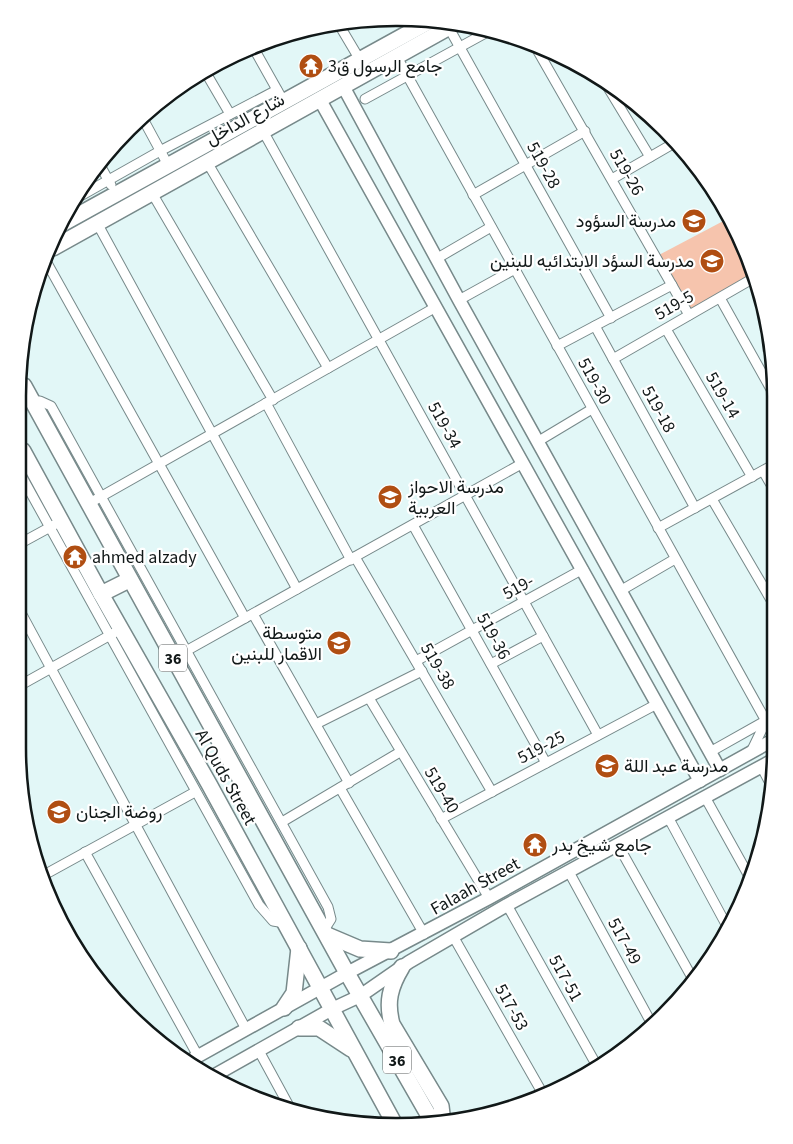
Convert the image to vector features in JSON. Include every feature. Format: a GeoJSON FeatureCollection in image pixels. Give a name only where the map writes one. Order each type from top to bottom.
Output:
{"type":"FeatureCollection","features":[{"type":"Feature","properties":{"kind":"main road","name":"شارع الداخل"},"geometry":{"type":"LineString","coordinates":[[75,213],[113,188],[168,165],[280,96],[360,60],[420,27]]}},
{"type":"Feature","properties":{"kind":"main road","name":"شارع الداخل"},"geometry":{"type":"LineString","coordinates":[[59,245],[446,29]]}},
{"type":"Feature","properties":{"kind":"main road","name":"Al Quds Street"},"geometry":{"type":"LineString","coordinates":[[26,390],[94,501],[129,580],[347,974],[429,1116]]}},
{"type":"Feature","properties":{"kind":"main road","name":"Al Quds Street"},"geometry":{"type":"LineString","coordinates":[[26,458],[55,525],[101,594],[115,632],[285,923],[391,1118]]}},
{"type":"Feature","properties":{"kind":"main road"},"geometry":{"type":"LineString","coordinates":[[101,594],[129,580]]}},
{"type":"Feature","properties":{"kind":"main road"},"geometry":{"type":"LineString","coordinates":[[326,933],[360,950],[391,951]]}},
{"type":"Feature","properties":{"kind":"main road"},"geometry":{"type":"LineString","coordinates":[[284,1008],[294,993],[299,948]]}},
{"type":"Feature","properties":{"kind":"main road"},"geometry":{"type":"LineString","coordinates":[[402,967],[395,978],[389,997],[388,1009],[392,1024],[441,1106],[442,1115]]}},
{"type":"Feature","properties":{"kind":"main road"},"geometry":{"type":"LineString","coordinates":[[299,1028],[319,1028],[355,1052]]}},
{"type":"Feature","properties":{"kind":"street"},"geometry":{"type":"LineString","coordinates":[[342,30],[360,60]]}},
{"type":"Feature","properties":{"kind":"street","name":"519-28"},"geometry":{"type":"LineString","coordinates":[[454,30],[460,48],[611,318]]}},
{"type":"Feature","properties":{"kind":"street"},"geometry":{"type":"LineString","coordinates":[[365,99],[481,36]]}},
{"type":"Feature","properties":{"kind":"street"},"geometry":{"type":"LineString","coordinates":[[86,196],[113,188],[160,151],[230,114],[280,96],[257,53]]}},
{"type":"Feature","properties":{"kind":"street","name":"519-26"},"geometry":{"type":"LineString","coordinates":[[540,55],[689,315]]}},
{"type":"Feature","properties":{"kind":"street","name":"519-30"},"geometry":{"type":"LineString","coordinates":[[397,56],[766,721]]}},
{"type":"Feature","properties":{"kind":"street"},"geometry":{"type":"LineString","coordinates":[[209,78],[230,114]]}},
{"type":"Feature","properties":{"kind":"street"},"geometry":{"type":"LineString","coordinates":[[343,86],[436,259],[720,770]]}},
{"type":"Feature","properties":{"kind":"street"},"geometry":{"type":"LineString","coordinates":[[613,97],[650,157]]}},
{"type":"Feature","properties":{"kind":"street"},"geometry":{"type":"LineString","coordinates":[[320,100],[700,781]]}},
{"type":"Feature","properties":{"kind":"street"},"geometry":{"type":"LineString","coordinates":[[146,124],[168,165]]}},
{"type":"Feature","properties":{"kind":"street","name":"519-34"},"geometry":{"type":"LineString","coordinates":[[263,131],[598,736]]}},
{"type":"Feature","properties":{"kind":"street"},"geometry":{"type":"LineString","coordinates":[[474,195],[585,131]]}},
{"type":"Feature","properties":{"kind":"street"},"geometry":{"type":"LineString","coordinates":[[612,179],[669,146]]}},
{"type":"Feature","properties":{"kind":"street"},"geometry":{"type":"LineString","coordinates":[[207,162],[328,368]]}},
{"type":"Feature","properties":{"kind":"street"},"geometry":{"type":"LineString","coordinates":[[103,171],[113,188]]}},
{"type":"Feature","properties":{"kind":"street","name":"519-38"},"geometry":{"type":"LineString","coordinates":[[152,193],[269,401],[353,558],[422,671],[492,792]]}},
{"type":"Feature","properties":{"kind":"street"},"geometry":{"type":"LineString","coordinates":[[97,224],[214,433],[297,589]]}},
{"type":"Feature","properties":{"kind":"street"},"geometry":{"type":"LineString","coordinates":[[436,259],[491,227]]}},
{"type":"Feature","properties":{"kind":"street"},"geometry":{"type":"LineString","coordinates":[[49,267],[158,464],[316,724],[349,782]]}},
{"type":"Feature","properties":{"kind":"street"},"geometry":{"type":"LineString","coordinates":[[459,300],[515,270]]}},
{"type":"Feature","properties":{"kind":"street","name":"519-5"},"geometry":{"type":"LineString","coordinates":[[613,359],[748,281]]}},
{"type":"Feature","properties":{"kind":"street"},"geometry":{"type":"LineString","coordinates":[[557,346],[672,285]]}},
{"type":"Feature","properties":{"kind":"street"},"geometry":{"type":"LineString","coordinates":[[720,298],[766,381]]}},
{"type":"Feature","properties":{"kind":"street"},"geometry":{"type":"LineString","coordinates":[[326,933],[331,919],[328,907],[186,650],[94,501],[436,307]]}},
{"type":"Feature","properties":{"kind":"street","name":"519-18"},"geometry":{"type":"LineString","coordinates":[[595,326],[695,508]]}},
{"type":"Feature","properties":{"kind":"street","name":"519-14"},"geometry":{"type":"LineString","coordinates":[[666,329],[752,477]]}},
{"type":"Feature","properties":{"kind":"street"},"geometry":{"type":"LineString","coordinates":[[537,442],[592,409]]}},
{"type":"Feature","properties":{"kind":"street"},"geometry":{"type":"LineString","coordinates":[[506,432],[526,422]]}},
{"type":"Feature","properties":{"kind":"street"},"geometry":{"type":"LineString","coordinates":[[186,650],[523,463]]}},
{"type":"Feature","properties":{"kind":"street"},"geometry":{"type":"LineString","coordinates":[[658,528],[767,469]]}},
{"type":"Feature","properties":{"kind":"street"},"geometry":{"type":"LineString","coordinates":[[763,471],[767,478]]}},
{"type":"Feature","properties":{"kind":"street"},"geometry":{"type":"LineString","coordinates":[[26,483],[55,525],[115,632],[195,792],[259,905],[273,921],[285,923]]}},
{"type":"Feature","properties":{"kind":"street"},"geometry":{"type":"LineString","coordinates":[[712,499],[767,593]]}},
{"type":"Feature","properties":{"kind":"street"},"geometry":{"type":"LineString","coordinates":[[26,540],[55,525]]}},
{"type":"Feature","properties":{"kind":"street","name":"519-36"},"geometry":{"type":"LineString","coordinates":[[413,525],[546,763]]}},
{"type":"Feature","properties":{"kind":"street"},"geometry":{"type":"LineString","coordinates":[[620,591],[675,559]]}},
{"type":"Feature","properties":{"kind":"street","name":"519-"},"geometry":{"type":"LineString","coordinates":[[416,661],[583,569]]}},
{"type":"Feature","properties":{"kind":"street"},"geometry":{"type":"LineString","coordinates":[[26,622],[246,1030]]}},
{"type":"Feature","properties":{"kind":"street"},"geometry":{"type":"LineString","coordinates":[[26,682],[115,632]]}},
{"type":"Feature","properties":{"kind":"street"},"geometry":{"type":"LineString","coordinates":[[491,664],[543,636]]}},
{"type":"Feature","properties":{"kind":"street"},"geometry":{"type":"LineString","coordinates":[[316,724],[422,671]]}},
{"type":"Feature","properties":{"kind":"street","name":"519-40"},"geometry":{"type":"LineString","coordinates":[[369,698],[489,898]]}},
{"type":"Feature","properties":{"kind":"street","name":"519-25"},"geometry":{"type":"LineString","coordinates":[[441,819],[657,704]]}},
{"type":"Feature","properties":{"kind":"street"},"geometry":{"type":"LineString","coordinates":[[710,752],[766,721]]}},
{"type":"Feature","properties":{"kind":"street"},"geometry":{"type":"LineString","coordinates":[[751,752],[766,721]]}},
{"type":"Feature","properties":{"kind":"street","name":"Falaah Street"},"geometry":{"type":"LineString","coordinates":[[195,1058],[284,1008],[424,934],[767,743]]}},
{"type":"Feature","properties":{"kind":"street"},"geometry":{"type":"LineString","coordinates":[[282,822],[400,752]]}},
{"type":"Feature","properties":{"kind":"street","name":"Falaah Street"},"geometry":{"type":"LineString","coordinates":[[219,1073],[332,1009],[360,996],[402,967],[507,905],[766,763]]}},
{"type":"Feature","properties":{"kind":"street"},"geometry":{"type":"LineString","coordinates":[[760,766],[766,776]]}},
{"type":"Feature","properties":{"kind":"street"},"geometry":{"type":"LineString","coordinates":[[340,788],[424,934]]}},
{"type":"Feature","properties":{"kind":"street"},"geometry":{"type":"LineString","coordinates":[[48,873],[195,792]]}},
{"type":"Feature","properties":{"kind":"street"},"geometry":{"type":"LineString","coordinates":[[705,797],[746,870]]}},
{"type":"Feature","properties":{"kind":"street"},"geometry":{"type":"LineString","coordinates":[[668,817],[724,920]]}},
{"type":"Feature","properties":{"kind":"street"},"geometry":{"type":"LineString","coordinates":[[618,845],[690,973]]}},
{"type":"Feature","properties":{"kind":"street"},"geometry":{"type":"LineString","coordinates":[[85,852],[195,1057]]}},
{"type":"Feature","properties":{"kind":"street","name":"517-49"},"geometry":{"type":"LineString","coordinates":[[569,872],[649,1018]]}},
{"type":"Feature","properties":{"kind":"street","name":"517-51"},"geometry":{"type":"LineString","coordinates":[[507,905],[594,1060]]}},
{"type":"Feature","properties":{"kind":"street","name":"517-53"},"geometry":{"type":"LineString","coordinates":[[454,936],[540,1089]]}},
{"type":"Feature","properties":{"kind":"street"},"geometry":{"type":"LineString","coordinates":[[259,1051],[286,1101]]}},
{"type":"Feature","properties":{"kind":"street"},"geometry":{"type":"LineString","coordinates":[[441,1106],[446,1115]]}},
{"type":"Feature","properties":{"kind":"shaded area"},"geometry":{"type":"Polygon","coordinates":[[[723,221],[739,255],[748,281],[689,315],[657,256],[723,221]]]}},
{"type":"Feature","properties":{"kind":"place","name":"جامع الرسول ق3"},"geometry":{"type":"Point","coordinates":[311,66]}},
{"type":"Feature","properties":{"kind":"place","name":"مدرسة السؤود"},"geometry":{"type":"Point","coordinates":[694,221]}},
{"type":"Feature","properties":{"kind":"place","name":"مدرسة السؤد الابتدائيه للبنين"},"geometry":{"type":"Point","coordinates":[712,261]}},
{"type":"Feature","properties":{"kind":"place","name":"مدرسة الاحواز العربية"},"geometry":{"type":"Point","coordinates":[390,497]}},
{"type":"Feature","properties":{"kind":"place","name":"ahmed alzady"},"geometry":{"type":"Point","coordinates":[75,557]}},
{"type":"Feature","properties":{"kind":"place","name":"متوسطة الاقمار للبنين"},"geometry":{"type":"Point","coordinates":[339,643]}},
{"type":"Feature","properties":{"kind":"place","name":"مدرسة عبد اللة"},"geometry":{"type":"Point","coordinates":[607,766]}},
{"type":"Feature","properties":{"kind":"place","name":"روضة الجنان"},"geometry":{"type":"Point","coordinates":[59,812]}},
{"type":"Feature","properties":{"kind":"place","name":"جامع شيخ بدر"},"geometry":{"type":"Point","coordinates":[535,845]}}]}
